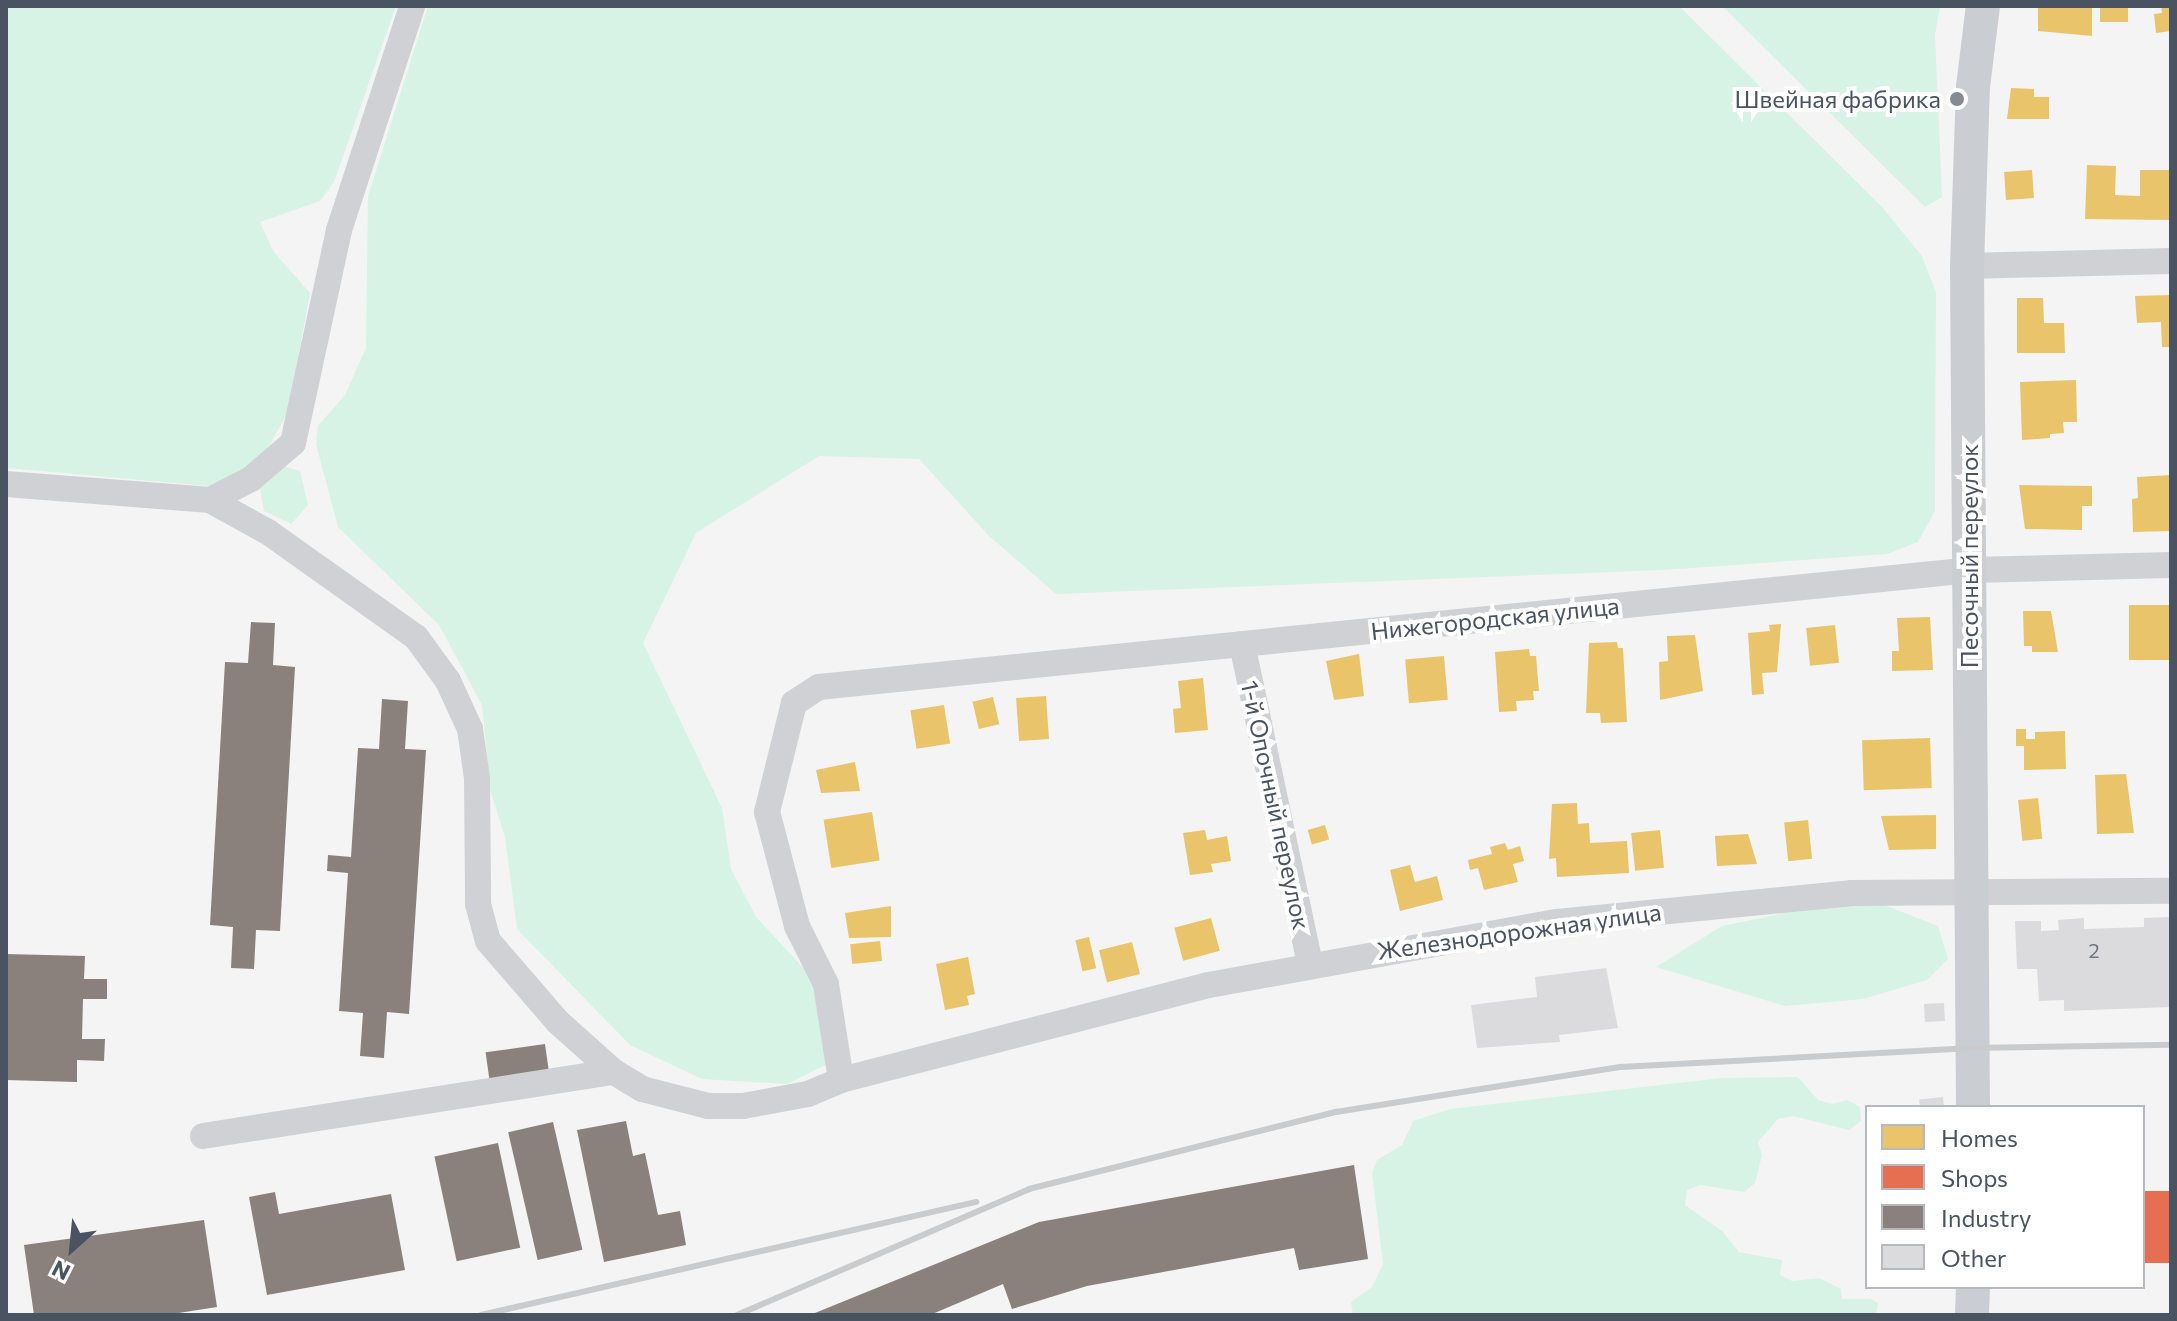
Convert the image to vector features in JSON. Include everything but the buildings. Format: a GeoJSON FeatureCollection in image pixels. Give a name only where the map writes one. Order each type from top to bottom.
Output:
{"type":"FeatureCollection","features":[{"type":"Feature","properties":{"kind":"main road","name":"Песочный переулок"},"geometry":{"type":"LineString","coordinates":[[1973,1105],[1967,266],[1973,87],[1983,6]]}},
{"type":"Feature","properties":{"kind":"main road"},"geometry":{"type":"LineString","coordinates":[[1972,1315],[1973,1289]]}},
{"type":"Feature","properties":{"kind":"street"},"geometry":{"type":"LineString","coordinates":[[6,484],[210,500],[251,479],[293,443],[339,230],[412,6]]}},
{"type":"Feature","properties":{"kind":"street"},"geometry":{"type":"LineString","coordinates":[[1967,266],[2171,261]]}},
{"type":"Feature","properties":{"kind":"street","name":"Железнодорожная улица"},"geometry":{"type":"LineString","coordinates":[[210,500],[353,590],[416,637],[448,681],[470,729],[477,778],[478,904],[488,941],[558,1022],[614,1072],[642,1089],[708,1106],[771,1102],[1071,1018],[1310,965],[1557,922],[1706,904],[1851,893],[1971,895],[2171,891]]}},
{"type":"Feature","properties":{"kind":"street","name":"Нижегородская улица"},"geometry":{"type":"LineString","coordinates":[[841,1080],[826,984],[797,926],[767,812],[794,703],[819,687],[1970,570],[2171,565]]}},
{"type":"Feature","properties":{"kind":"street","name":"1-й Опочный переулок"},"geometry":{"type":"LineString","coordinates":[[1242,644],[1310,965]]}},
{"type":"Feature","properties":{"kind":"street"},"geometry":{"type":"LineString","coordinates":[[203,1136],[614,1072]]}},
{"type":"Feature","properties":{"kind":"green space"},"geometry":{"type":"Polygon","coordinates":[[[6,6],[396,6],[334,182],[320,201],[260,222],[273,251],[310,293],[288,412],[268,448],[242,475],[208,486],[6,468],[6,6]]]}},
{"type":"Feature","properties":{"kind":"green space"},"geometry":{"type":"Polygon","coordinates":[[[428,6],[1679,6],[1882,207],[1922,256],[1936,293],[1935,511],[1918,542],[1887,554],[1664,570],[1056,594],[989,536],[919,459],[819,456],[696,533],[643,643],[722,808],[731,869],[756,917],[810,975],[826,1015],[829,1063],[787,1084],[702,1079],[630,1045],[517,929],[505,837],[491,793],[482,705],[439,625],[338,527],[316,444],[318,426],[345,395],[366,348],[368,196],[428,6]]]}},
{"type":"Feature","properties":{"kind":"green space"},"geometry":{"type":"Polygon","coordinates":[[[1722,6],[1940,6],[1935,35],[1942,197],[1925,207],[1722,6]]]}},
{"type":"Feature","properties":{"kind":"green space"},"geometry":{"type":"Polygon","coordinates":[[[280,465],[300,471],[308,505],[291,524],[264,511],[260,489],[280,465]]]}},
{"type":"Feature","properties":{"kind":"green space"},"geometry":{"type":"Polygon","coordinates":[[[1879,903],[1938,926],[1948,959],[1927,980],[1863,999],[1785,1006],[1656,967],[1722,926],[1813,907],[1879,903]]]}},
{"type":"Feature","properties":{"kind":"green space"},"geometry":{"type":"Polygon","coordinates":[[[1798,1077],[1818,1100],[1832,1104],[1847,1100],[1860,1107],[1861,1121],[1849,1130],[1793,1116],[1778,1119],[1758,1142],[1762,1155],[1755,1183],[1744,1192],[1701,1185],[1687,1190],[1685,1205],[1722,1231],[1739,1252],[1782,1260],[1780,1275],[1792,1281],[1819,1278],[1841,1289],[1842,1299],[1871,1299],[1878,1303],[1876,1315],[1353,1314],[1351,1302],[1372,1287],[1383,1264],[1372,1173],[1377,1160],[1402,1145],[1413,1121],[1450,1109],[1722,1078],[1798,1077]]]}},
{"type":"Feature","properties":{"kind":"railway"},"geometry":{"type":"LineString","coordinates":[[737,1315],[1029,1189],[1336,1112],[1621,1067],[1972,1048],[2171,1045]]}},
{"type":"Feature","properties":{"kind":"railway"},"geometry":{"type":"LineString","coordinates":[[481,1315],[976,1202]]}},
{"type":"Feature","properties":{"kind":"place","name":"Швейная фабрика"},"geometry":{"type":"Point","coordinates":[1957,99]}}]}
